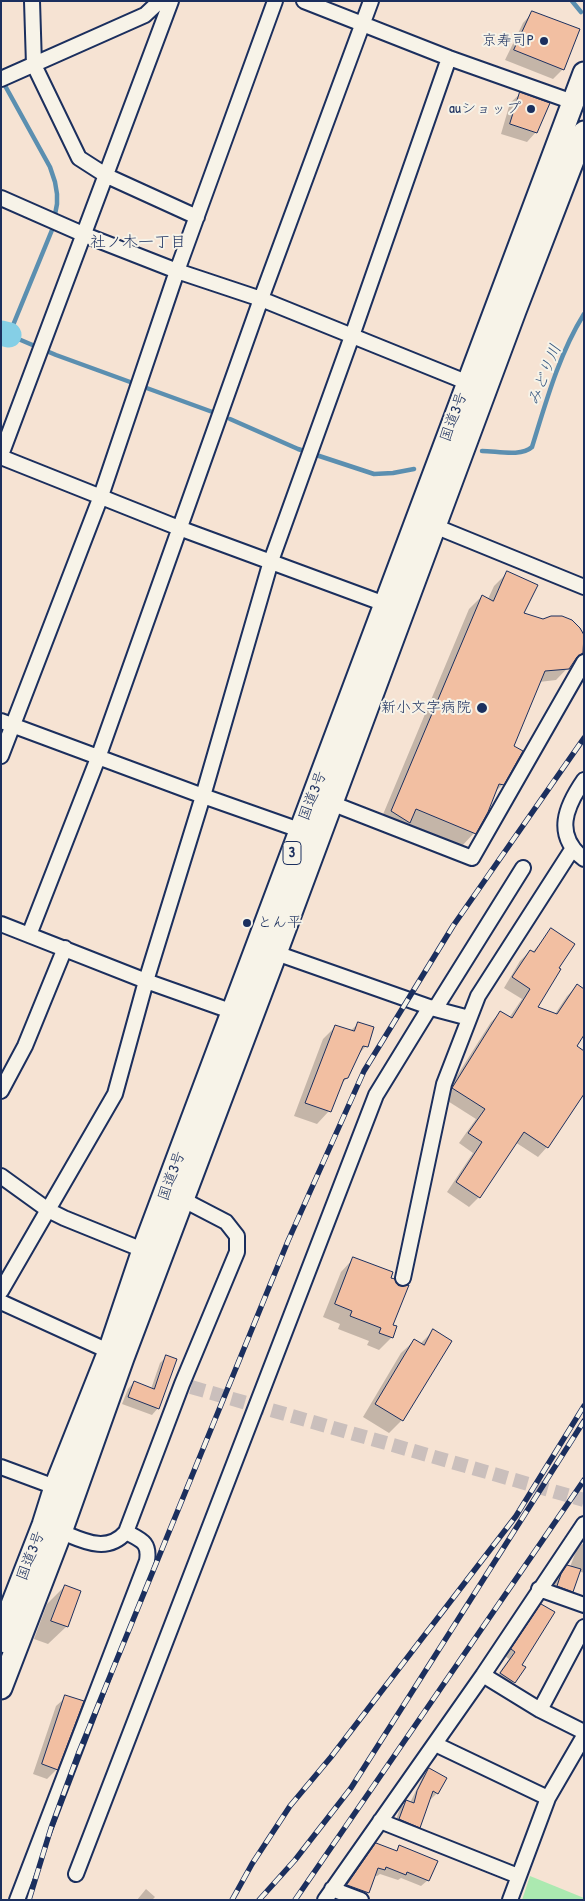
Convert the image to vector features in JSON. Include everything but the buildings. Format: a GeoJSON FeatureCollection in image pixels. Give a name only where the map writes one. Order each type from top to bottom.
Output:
{"type":"FeatureCollection","features":[{"type":"Feature","properties":{"kind":"highway","name":"国道3号"},"geometry":{"type":"LineString","coordinates":[[1,1688],[9,1647],[476,386],[584,73]]}},
{"type":"Feature","properties":{"kind":"highway","name":"国道3号"},"geometry":{"type":"LineString","coordinates":[[476,386],[584,132]]}},
{"type":"Feature","properties":{"kind":"highway","name":"国道3号"},"geometry":{"type":"LineString","coordinates":[[242,1015],[276,953],[310,834],[331,803],[394,608]]}},
{"type":"Feature","properties":{"kind":"highway","name":"国道3号"},"geometry":{"type":"LineString","coordinates":[[1,1632],[52,1528],[55,1487],[116,1354],[143,1250],[175,1196]]}},
{"type":"Feature","properties":{"kind":"street"},"geometry":{"type":"LineString","coordinates":[[32,1],[34,65],[79,158],[106,176],[197,217]]}},
{"type":"Feature","properties":{"kind":"street"},"geometry":{"type":"LineString","coordinates":[[1,79],[145,15],[160,1]]}},
{"type":"Feature","properties":{"kind":"street"},"geometry":{"type":"LineString","coordinates":[[171,1],[1,456],[179,528],[394,608]]}},
{"type":"Feature","properties":{"kind":"street"},"geometry":{"type":"LineString","coordinates":[[1,756],[7,723],[101,496],[177,271],[275,1]]}},
{"type":"Feature","properties":{"kind":"street"},"geometry":{"type":"LineString","coordinates":[[304,1],[449,58],[573,102]]}},
{"type":"Feature","properties":{"kind":"street"},"geometry":{"type":"LineString","coordinates":[[29,934],[98,758],[179,528],[371,1]]}},
{"type":"Feature","properties":{"kind":"street"},"geometry":{"type":"LineString","coordinates":[[1,1291],[115,1094],[146,981],[203,796],[271,561],[449,58]]}},
{"type":"Feature","properties":{"kind":"street"},"geometry":{"type":"LineString","coordinates":[[1,198],[85,235],[177,271],[262,299],[476,386]]}},
{"type":"Feature","properties":{"kind":"street"},"geometry":{"type":"LineString","coordinates":[[426,522],[584,587]]}},
{"type":"Feature","properties":{"kind":"street"},"geometry":{"type":"LineString","coordinates":[[331,803],[472,858],[584,662]]}},
{"type":"Feature","properties":{"kind":"street"},"geometry":{"type":"LineString","coordinates":[[7,723],[98,758],[310,834]]}},
{"type":"Feature","properties":{"kind":"street"},"geometry":{"type":"LineString","coordinates":[[584,780],[572,797],[565,819],[566,836],[576,853],[584,859]]}},
{"type":"Feature","properties":{"kind":"street"},"geometry":{"type":"LineString","coordinates":[[403,1278],[444,1084],[469,1018],[478,996],[573,848]]}},
{"type":"Feature","properties":{"kind":"street"},"geometry":{"type":"LineString","coordinates":[[76,1874],[376,1095],[523,868]]}},
{"type":"Feature","properties":{"kind":"street"},"geometry":{"type":"LineString","coordinates":[[1,924],[146,981],[242,1015]]}},
{"type":"Feature","properties":{"kind":"street"},"geometry":{"type":"LineString","coordinates":[[1,1091],[25,1046],[65,948]]}},
{"type":"Feature","properties":{"kind":"street"},"geometry":{"type":"LineString","coordinates":[[276,953],[432,1008],[469,1018]]}},
{"type":"Feature","properties":{"kind":"street"},"geometry":{"type":"LineString","coordinates":[[1,1176],[48,1210],[143,1250]]}},
{"type":"Feature","properties":{"kind":"street"},"geometry":{"type":"LineString","coordinates":[[52,1528],[99,1545],[108,1545],[115,1542],[126,1532],[187,1386],[237,1252],[237,1236],[226,1222],[175,1196]]}},
{"type":"Feature","properties":{"kind":"street"},"geometry":{"type":"LineString","coordinates":[[1,1302],[116,1354]]}},
{"type":"Feature","properties":{"kind":"street"},"geometry":{"type":"LineString","coordinates":[[1,1467],[55,1487]]}},
{"type":"Feature","properties":{"kind":"street"},"geometry":{"type":"LineString","coordinates":[[361,1900],[328,1894],[483,1675],[584,1524]]}},
{"type":"Feature","properties":{"kind":"street"},"geometry":{"type":"LineString","coordinates":[[17,1900],[147,1561],[148,1551],[144,1542],[126,1532]]}},
{"type":"Feature","properties":{"kind":"street"},"geometry":{"type":"LineString","coordinates":[[539,1589],[584,1605]]}},
{"type":"Feature","properties":{"kind":"street"},"geometry":{"type":"LineString","coordinates":[[540,1710],[584,1627]]}},
{"type":"Feature","properties":{"kind":"street"},"geometry":{"type":"LineString","coordinates":[[483,1675],[584,1734],[548,1798],[510,1900]]}},
{"type":"Feature","properties":{"kind":"street"},"geometry":{"type":"LineString","coordinates":[[435,1744],[548,1798]]}},
{"type":"Feature","properties":{"kind":"street"},"geometry":{"type":"LineString","coordinates":[[380,1821],[518,1876]]}},
{"type":"Feature","properties":{"kind":"green space"},"geometry":{"type":"Polygon","coordinates":[[[530,1876],[584,1898],[584,1900],[522,1900],[530,1876]]]}},
{"type":"Feature","properties":{"kind":"waterway","name":"みどり川"},"geometry":{"type":"LineString","coordinates":[[572,1],[581,12]]}},
{"type":"Feature","properties":{"kind":"waterway"},"geometry":{"type":"LineString","coordinates":[[3,82],[50,167],[57,194],[52,230],[9,335],[56,355],[218,414]]}},
{"type":"Feature","properties":{"kind":"waterway","name":"みどり川"},"geometry":{"type":"LineString","coordinates":[[532,447],[560,362],[584,314]]}},
{"type":"Feature","properties":{"kind":"waterway"},"geometry":{"type":"LineString","coordinates":[[1,333],[9,335]]}},
{"type":"Feature","properties":{"kind":"waterway"},"geometry":{"type":"LineString","coordinates":[[230,419],[298,449],[374,474],[414,469]]}},
{"type":"Feature","properties":{"kind":"waterway"},"geometry":{"type":"LineString","coordinates":[[482,451],[515,453],[532,447]]}},
{"type":"Feature","properties":{"kind":"tunnel"},"geometry":{"type":"LineString","coordinates":[[191,1387],[584,1500]]}},
{"type":"Feature","properties":{"kind":"railway"},"geometry":{"type":"LineString","coordinates":[[29,1900],[51,1828],[79,1752],[288,1241],[364,1071],[453,926],[584,738]]}},
{"type":"Feature","properties":{"kind":"railway"},"geometry":{"type":"LineString","coordinates":[[232,1900],[252,1864],[290,1806],[331,1757],[516,1516],[584,1406]]}},
{"type":"Feature","properties":{"kind":"railway"},"geometry":{"type":"LineString","coordinates":[[259,1900],[295,1860],[351,1788],[584,1421]]}},
{"type":"Feature","properties":{"kind":"railway"},"geometry":{"type":"LineString","coordinates":[[295,1900],[584,1480]]}},
{"type":"Feature","properties":{"kind":"place","name":"京寿司P"},"geometry":{"type":"Point","coordinates":[544,41]}},
{"type":"Feature","properties":{"kind":"place","name":"auショップ"},"geometry":{"type":"Point","coordinates":[531,109]}},
{"type":"Feature","properties":{"kind":"place","name":"新小文字病院"},"geometry":{"type":"Point","coordinates":[482,708]}},
{"type":"Feature","properties":{"kind":"place","name":"とん平"},"geometry":{"type":"Point","coordinates":[247,923]}},
{"type":"Feature","properties":{"kind":"district","name":"社ノ木一丁目"},"geometry":{"type":"Point","coordinates":[138,243]}}]}
